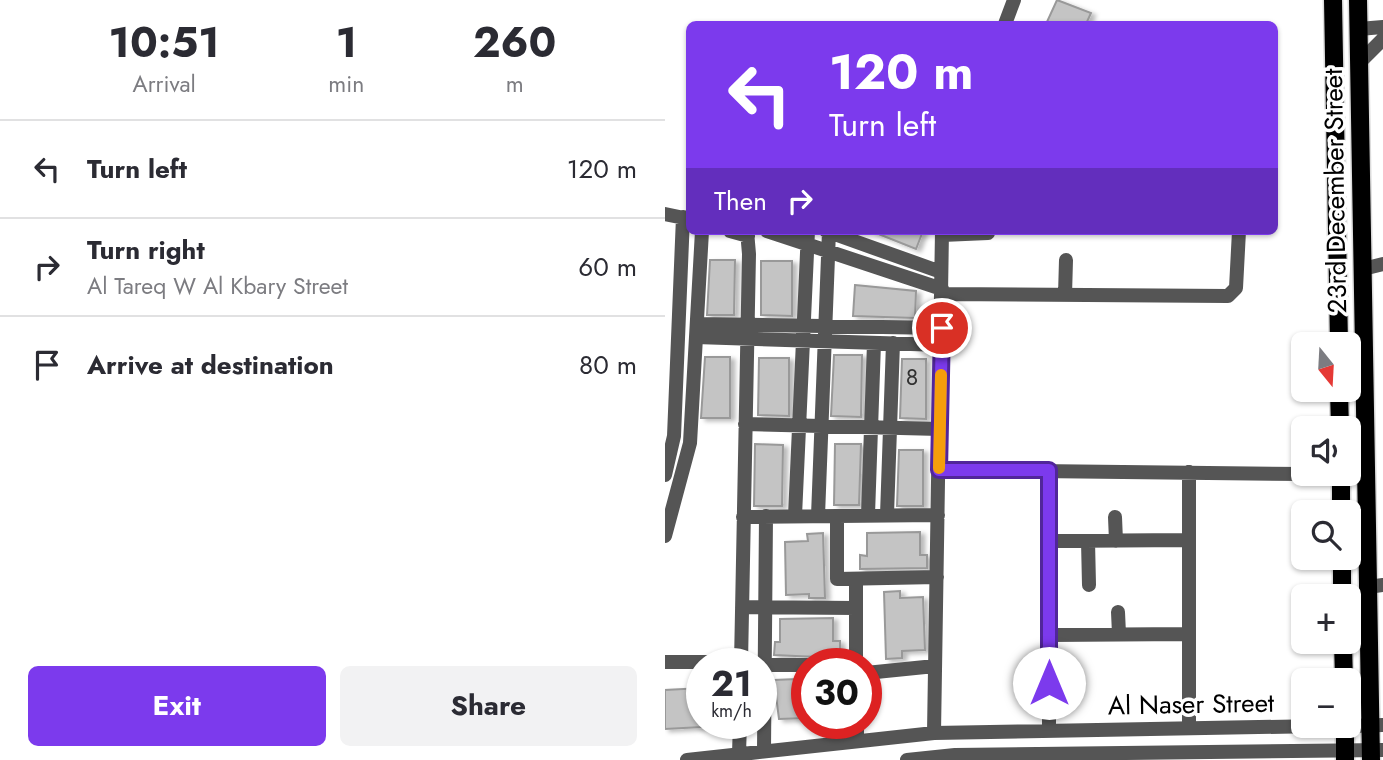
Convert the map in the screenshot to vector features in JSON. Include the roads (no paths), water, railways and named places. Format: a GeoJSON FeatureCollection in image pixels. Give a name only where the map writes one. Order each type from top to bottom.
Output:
{"type":"FeatureCollection","features":[{"type":"Feature","properties":{"kind":"main road","name":"23rd December Street"},"geometry":{"type":"LineString","coordinates":[[1333,0],[1339,332]]}},
{"type":"Feature","properties":{"kind":"main road","name":"23rd December Street"},"geometry":{"type":"LineString","coordinates":[[1358,0],[1363,269],[1375,586],[1375,753]]}},
{"type":"Feature","properties":{"kind":"main road"},"geometry":{"type":"LineString","coordinates":[[1336,168],[1361,170]]}},
{"type":"Feature","properties":{"kind":"street"},"geometry":{"type":"LineString","coordinates":[[1006,21],[1014,0]]}},
{"type":"Feature","properties":{"kind":"street"},"geometry":{"type":"LineString","coordinates":[[1359,29],[1383,27]]}},
{"type":"Feature","properties":{"kind":"street"},"geometry":{"type":"LineString","coordinates":[[1360,63],[1383,39]]}},
{"type":"Feature","properties":{"kind":"street"},"geometry":{"type":"LineString","coordinates":[[665,214],[686,218],[674,436],[665,475]]}},
{"type":"Feature","properties":{"kind":"street"},"geometry":{"type":"LineString","coordinates":[[665,536],[671,493],[690,443],[702,235]]}},
{"type":"Feature","properties":{"kind":"street"},"geometry":{"type":"LineString","coordinates":[[741,648],[747,235]]}},
{"type":"Feature","properties":{"kind":"street"},"geometry":{"type":"LineString","coordinates":[[790,235],[808,238],[827,251],[942,291],[1229,296],[1236,288],[1239,235]]}},
{"type":"Feature","properties":{"kind":"street"},"geometry":{"type":"LineString","coordinates":[[818,516],[828,235]]}},
{"type":"Feature","properties":{"kind":"street"},"geometry":{"type":"LineString","coordinates":[[839,235],[941,272]]}},
{"type":"Feature","properties":{"kind":"street"},"geometry":{"type":"LineString","coordinates":[[934,733],[942,235]]}},
{"type":"Feature","properties":{"kind":"street"},"geometry":{"type":"LineString","coordinates":[[795,516],[808,238]]}},
{"type":"Feature","properties":{"kind":"street"},"geometry":{"type":"LineString","coordinates":[[1065,295],[1066,260]]}},
{"type":"Feature","properties":{"kind":"street"},"geometry":{"type":"LineString","coordinates":[[1363,269],[1383,264]]}},
{"type":"Feature","properties":{"kind":"street"},"geometry":{"type":"LineString","coordinates":[[696,330],[824,334],[942,328]]}},
{"type":"Feature","properties":{"kind":"street"},"geometry":{"type":"LineString","coordinates":[[824,334],[874,343],[942,345]]}},
{"type":"Feature","properties":{"kind":"street"},"geometry":{"type":"LineString","coordinates":[[868,515],[874,343]]}},
{"type":"Feature","properties":{"kind":"street"},"geometry":{"type":"LineString","coordinates":[[887,515],[893,343]]}},
{"type":"Feature","properties":{"kind":"street"},"geometry":{"type":"LineString","coordinates":[[745,424],[940,429]]}},
{"type":"Feature","properties":{"kind":"street"},"geometry":{"type":"LineString","coordinates":[[939,470],[1291,474]]}},
{"type":"Feature","properties":{"kind":"street"},"geometry":{"type":"LineString","coordinates":[[1049,470],[1049,730]]}},
{"type":"Feature","properties":{"kind":"street"},"geometry":{"type":"LineString","coordinates":[[1189,472],[1189,728]]}},
{"type":"Feature","properties":{"kind":"street"},"geometry":{"type":"LineString","coordinates":[[743,517],[938,515]]}},
{"type":"Feature","properties":{"kind":"street"},"geometry":{"type":"LineString","coordinates":[[765,648],[766,516]]}},
{"type":"Feature","properties":{"kind":"street"},"geometry":{"type":"LineString","coordinates":[[837,516],[836,577],[937,577]]}},
{"type":"Feature","properties":{"kind":"street"},"geometry":{"type":"LineString","coordinates":[[1115,517],[1116,541]]}},
{"type":"Feature","properties":{"kind":"street"},"geometry":{"type":"LineString","coordinates":[[1049,541],[1189,540]]}},
{"type":"Feature","properties":{"kind":"street"},"geometry":{"type":"LineString","coordinates":[[1088,541],[1089,585]]}},
{"type":"Feature","properties":{"kind":"street"},"geometry":{"type":"LineString","coordinates":[[856,579],[856,648]]}},
{"type":"Feature","properties":{"kind":"street"},"geometry":{"type":"LineString","coordinates":[[742,607],[856,608]]}},
{"type":"Feature","properties":{"kind":"street"},"geometry":{"type":"LineString","coordinates":[[1118,612],[1119,634]]}},
{"type":"Feature","properties":{"kind":"street"},"geometry":{"type":"LineString","coordinates":[[1049,635],[1189,634]]}},
{"type":"Feature","properties":{"kind":"street"},"geometry":{"type":"LineString","coordinates":[[665,662],[686,662]]}},
{"type":"Feature","properties":{"kind":"street"},"geometry":{"type":"LineString","coordinates":[[882,671],[935,666]]}},
{"type":"Feature","properties":{"kind":"street","name":"Al Naser Street"},"geometry":{"type":"LineString","coordinates":[[687,760],[934,733],[1291,726]]}},
{"type":"Feature","properties":{"kind":"street"},"geometry":{"type":"LineString","coordinates":[[739,739],[739,753]]}},
{"type":"Feature","properties":{"kind":"street"},"geometry":{"type":"LineString","coordinates":[[764,739],[764,750]]}},
{"type":"Feature","properties":{"kind":"street","name":"Al Naser Street"},"geometry":{"type":"LineString","coordinates":[[907,760],[955,757],[1375,753]]}}]}
